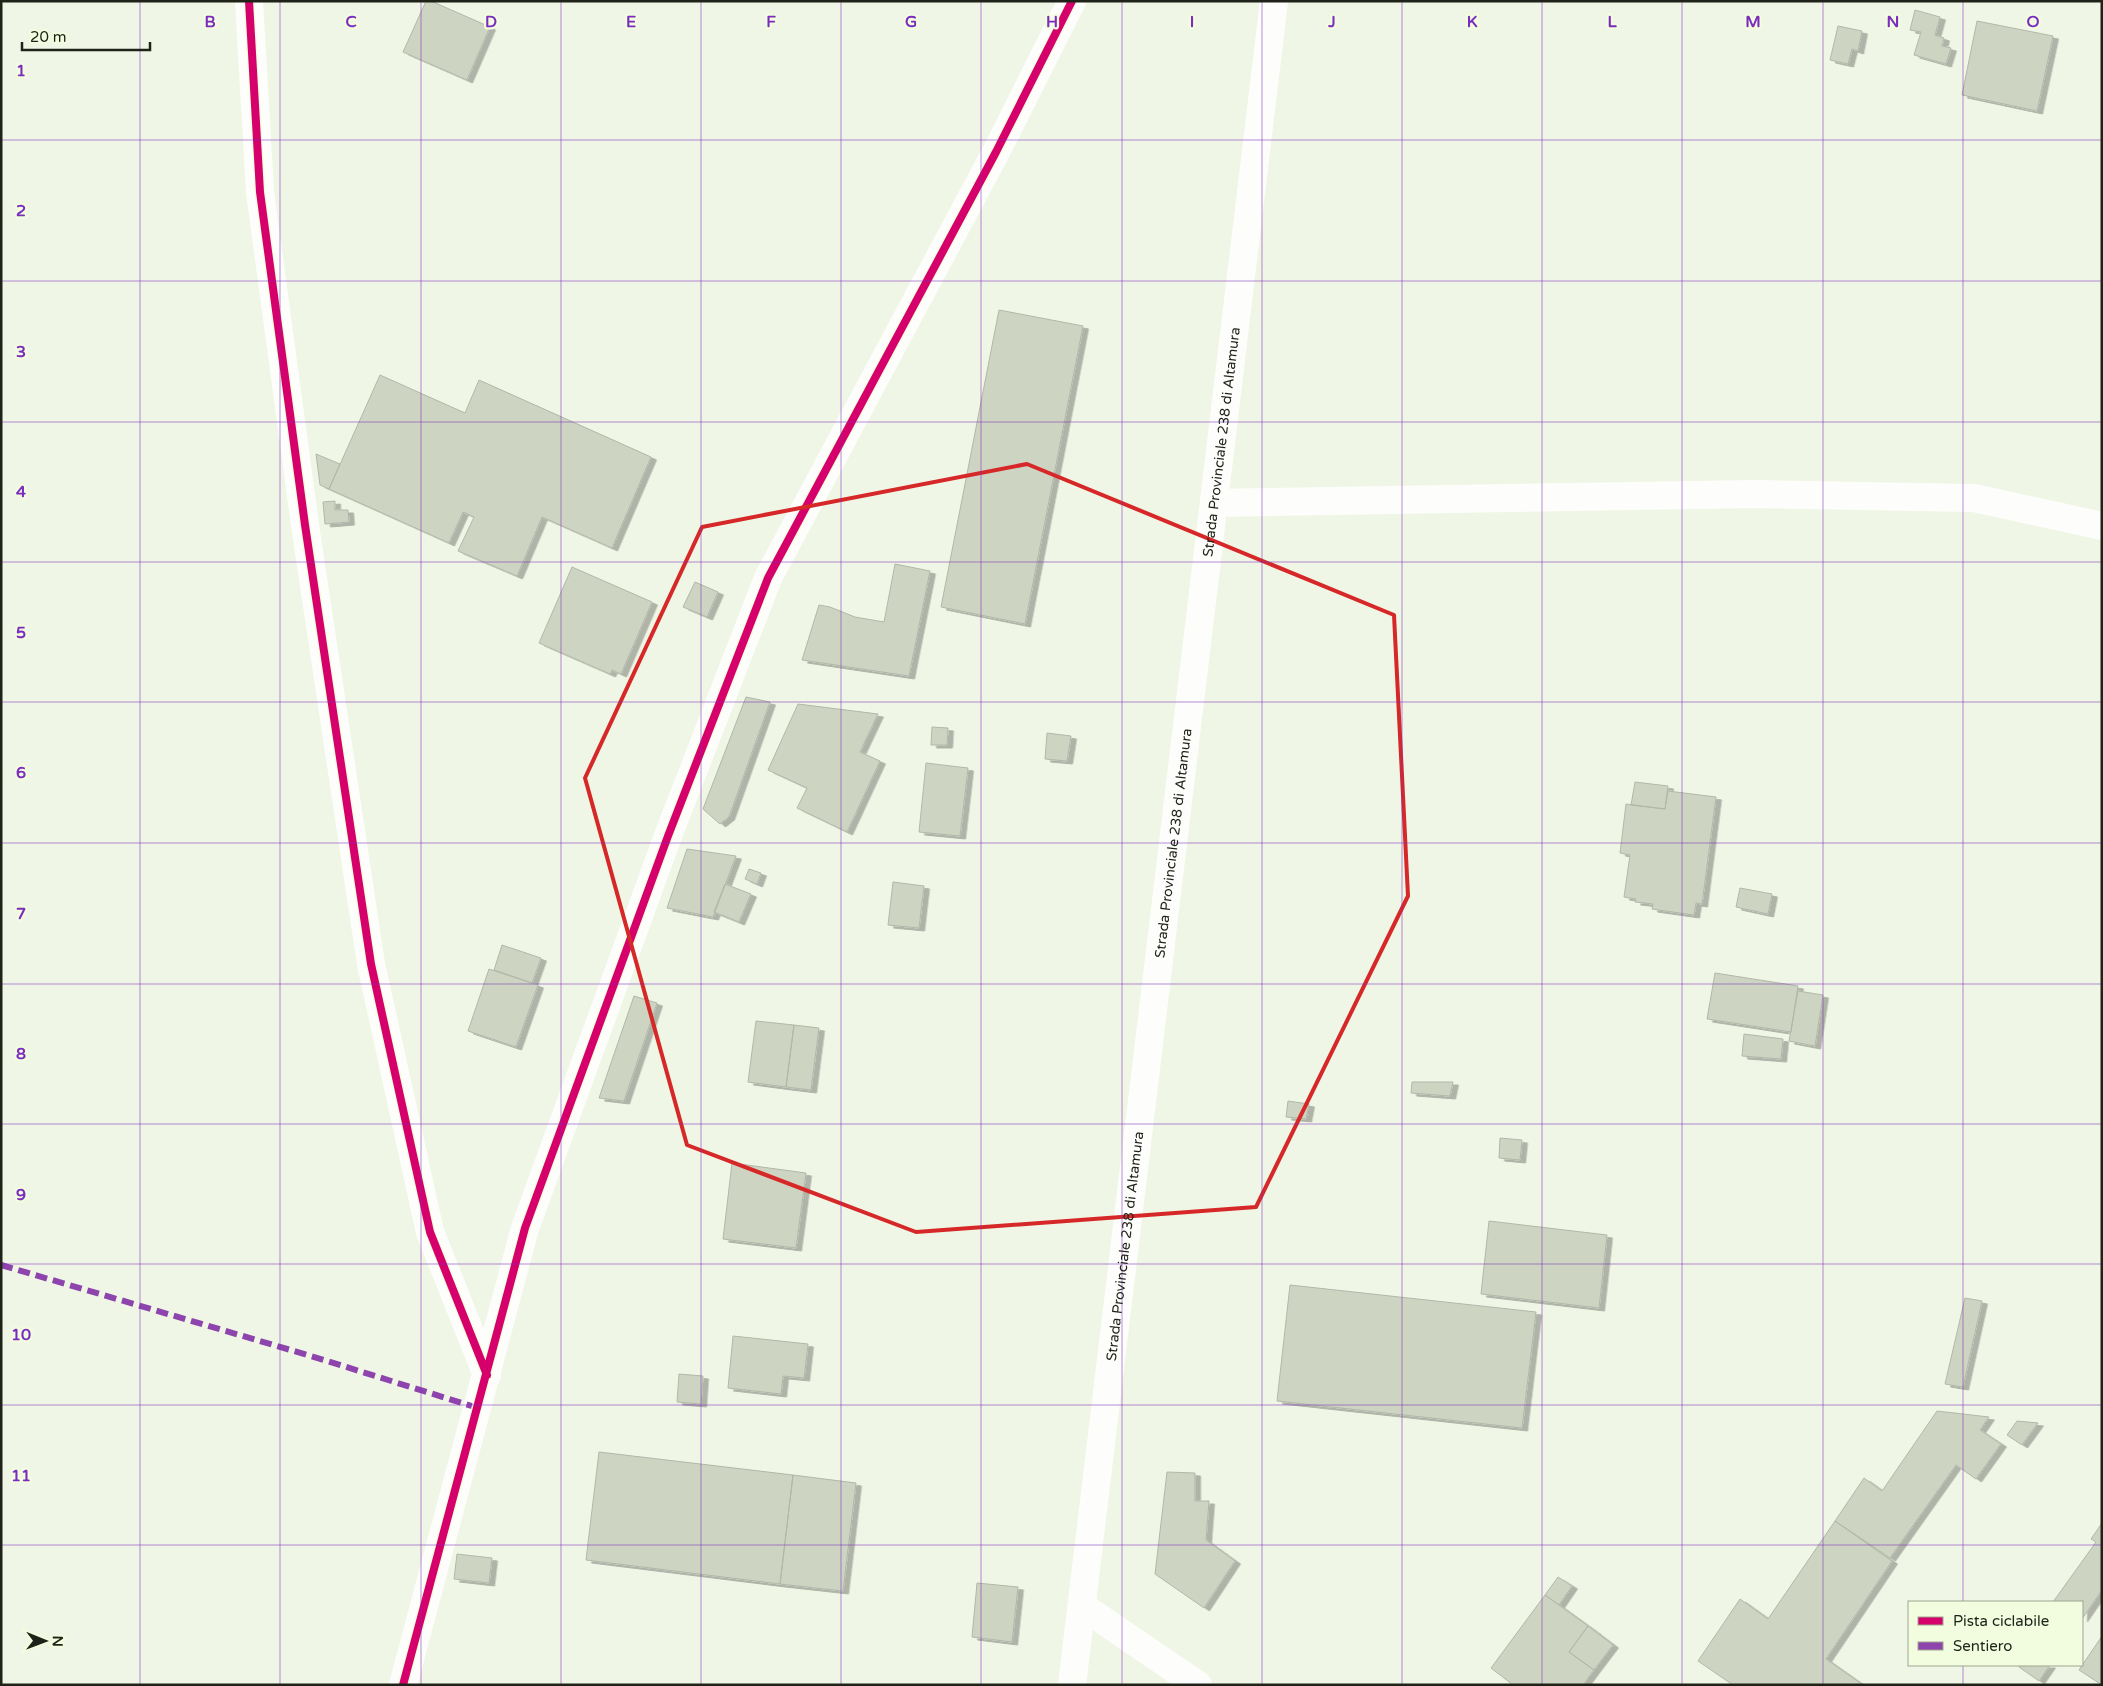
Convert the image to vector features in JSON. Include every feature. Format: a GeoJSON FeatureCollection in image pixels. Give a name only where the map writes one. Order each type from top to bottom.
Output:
{"type":"FeatureCollection","features":[{"type":"Feature","properties":{"kind":"street"},"geometry":{"type":"LineString","coordinates":[[248,1],[260,192],[305,525],[371,964],[430,1232],[487,1374]]}},
{"type":"Feature","properties":{"kind":"street"},"geometry":{"type":"LineString","coordinates":[[403,1685],[525,1228],[668,836],[768,578],[996,152],[1072,1]]}},
{"type":"Feature","properties":{"kind":"street","name":"Strada Provinciale 238 di Altamura"},"geometry":{"type":"LineString","coordinates":[[1072,1685],[1274,1]]}},
{"type":"Feature","properties":{"kind":"street"},"geometry":{"type":"LineString","coordinates":[[1214,503],[1756,494],[1974,498],[2102,526]]}},
{"type":"Feature","properties":{"kind":"street"},"geometry":{"type":"LineString","coordinates":[[1082,1606],[1198,1685]]}},
{"type":"Feature","properties":{"kind":"highlighted area"},"geometry":{"type":"Polygon","coordinates":[[[1027,464],[1394,615],[1408,896],[1256,1207],[916,1232],[687,1145],[585,778],[702,527],[1027,464]]]}},
{"type":"Feature","properties":{"kind":"building"},"geometry":{"type":"Polygon","coordinates":[[[426,1],[431,1],[490,27],[467,80],[403,52],[426,1]]]}},
{"type":"Feature","properties":{"kind":"building"},"geometry":{"type":"Polygon","coordinates":[[[1915,10],[1940,17],[1935,35],[1944,38],[1942,46],[1951,48],[1946,64],[1914,55],[1921,32],[1910,30],[1915,10]]]}},
{"type":"Feature","properties":{"kind":"building"},"geometry":{"type":"Polygon","coordinates":[[[1977,21],[2053,36],[2037,111],[1962,95],[1977,21]]]}},
{"type":"Feature","properties":{"kind":"building"},"geometry":{"type":"Polygon","coordinates":[[[1838,26],[1862,31],[1858,51],[1852,49],[1848,64],[1830,60],[1838,26]]]}},
{"type":"Feature","properties":{"kind":"building"},"geometry":{"type":"Polygon","coordinates":[[[999,310],[1083,326],[1025,624],[941,607],[999,310]]]}},
{"type":"Feature","properties":{"kind":"building"},"geometry":{"type":"Polygon","coordinates":[[[380,375],[465,413],[479,380],[651,457],[612,548],[542,517],[517,576],[458,551],[474,517],[463,512],[449,543],[329,489],[380,375]]]}},
{"type":"Feature","properties":{"kind":"building"},"geometry":{"type":"Polygon","coordinates":[[[316,454],[340,464],[329,489],[320,485],[316,454]]]}},
{"type":"Feature","properties":{"kind":"building"},"geometry":{"type":"Polygon","coordinates":[[[335,501],[335,510],[348,510],[349,522],[325,524],[323,502],[335,501]]]}},
{"type":"Feature","properties":{"kind":"building"},"geometry":{"type":"Polygon","coordinates":[[[895,564],[930,571],[909,676],[802,660],[819,605],[830,607],[855,617],[884,622],[895,564]]]}},
{"type":"Feature","properties":{"kind":"building"},"geometry":{"type":"Polygon","coordinates":[[[572,567],[652,602],[621,674],[612,670],[610,674],[539,643],[572,567]]]}},
{"type":"Feature","properties":{"kind":"building"},"geometry":{"type":"Polygon","coordinates":[[[695,582],[718,592],[707,617],[683,607],[695,582]]]}},
{"type":"Feature","properties":{"kind":"building"},"geometry":{"type":"Polygon","coordinates":[[[746,697],[770,702],[729,817],[720,824],[703,809],[746,697]]]}},
{"type":"Feature","properties":{"kind":"building"},"geometry":{"type":"Polygon","coordinates":[[[798,704],[878,714],[860,752],[880,761],[847,832],[797,808],[807,788],[768,770],[798,704]]]}},
{"type":"Feature","properties":{"kind":"building"},"geometry":{"type":"Polygon","coordinates":[[[932,727],[948,728],[947,745],[931,745],[932,727]]]}},
{"type":"Feature","properties":{"kind":"building"},"geometry":{"type":"Polygon","coordinates":[[[1047,733],[1071,736],[1067,761],[1045,759],[1047,733]]]}},
{"type":"Feature","properties":{"kind":"building"},"geometry":{"type":"Polygon","coordinates":[[[926,763],[968,768],[960,836],[919,832],[926,763]]]}},
{"type":"Feature","properties":{"kind":"building"},"geometry":{"type":"Polygon","coordinates":[[[1635,782],[1668,786],[1665,809],[1631,805],[1635,782]]]}},
{"type":"Feature","properties":{"kind":"building"},"geometry":{"type":"Polygon","coordinates":[[[1668,791],[1716,797],[1702,904],[1696,903],[1694,915],[1652,909],[1653,904],[1635,902],[1636,899],[1624,897],[1630,855],[1620,853],[1626,804],[1665,809],[1668,791]]]}},
{"type":"Feature","properties":{"kind":"building"},"geometry":{"type":"Polygon","coordinates":[[[687,849],[736,856],[713,917],[667,908],[687,849]]]}},
{"type":"Feature","properties":{"kind":"building"},"geometry":{"type":"Polygon","coordinates":[[[749,869],[761,873],[757,884],[745,879],[749,869]]]}},
{"type":"Feature","properties":{"kind":"building"},"geometry":{"type":"Polygon","coordinates":[[[893,882],[924,886],[919,928],[888,925],[893,882]]]}},
{"type":"Feature","properties":{"kind":"building"},"geometry":{"type":"Polygon","coordinates":[[[725,884],[751,894],[739,922],[714,912],[725,884]]]}},
{"type":"Feature","properties":{"kind":"building"},"geometry":{"type":"Polygon","coordinates":[[[1740,888],[1772,894],[1768,914],[1736,907],[1740,888]]]}},
{"type":"Feature","properties":{"kind":"building"},"geometry":{"type":"Polygon","coordinates":[[[502,945],[541,958],[532,983],[494,970],[502,945]]]}},
{"type":"Feature","properties":{"kind":"building"},"geometry":{"type":"Polygon","coordinates":[[[489,969],[538,985],[516,1047],[468,1031],[489,969]]]}},
{"type":"Feature","properties":{"kind":"building"},"geometry":{"type":"Polygon","coordinates":[[[1715,973],[1798,986],[1791,1032],[1707,1019],[1715,973]]]}},
{"type":"Feature","properties":{"kind":"building"},"geometry":{"type":"Polygon","coordinates":[[[1798,991],[1823,995],[1815,1046],[1789,1041],[1798,991]]]}},
{"type":"Feature","properties":{"kind":"building"},"geometry":{"type":"Polygon","coordinates":[[[634,996],[657,1003],[624,1101],[599,1098],[634,996]]]}},
{"type":"Feature","properties":{"kind":"building"},"geometry":{"type":"Polygon","coordinates":[[[756,1021],[794,1025],[786,1087],[748,1082],[756,1021]]]}},
{"type":"Feature","properties":{"kind":"building"},"geometry":{"type":"Polygon","coordinates":[[[794,1025],[819,1028],[811,1090],[786,1087],[794,1025]]]}},
{"type":"Feature","properties":{"kind":"building"},"geometry":{"type":"Polygon","coordinates":[[[1744,1034],[1783,1039],[1781,1059],[1742,1056],[1744,1034]]]}},
{"type":"Feature","properties":{"kind":"building"},"geometry":{"type":"Polygon","coordinates":[[[1412,1082],[1453,1082],[1450,1096],[1411,1093],[1412,1082]]]}},
{"type":"Feature","properties":{"kind":"building"},"geometry":{"type":"Polygon","coordinates":[[[1288,1101],[1309,1104],[1306,1119],[1286,1117],[1288,1101]]]}},
{"type":"Feature","properties":{"kind":"building"},"geometry":{"type":"Polygon","coordinates":[[[1500,1138],[1522,1140],[1520,1160],[1499,1158],[1500,1138]]]}},
{"type":"Feature","properties":{"kind":"building"},"geometry":{"type":"Polygon","coordinates":[[[732,1163],[806,1173],[796,1248],[723,1239],[732,1163]]]}},
{"type":"Feature","properties":{"kind":"building"},"geometry":{"type":"Polygon","coordinates":[[[1489,1221],[1607,1235],[1599,1308],[1481,1294],[1489,1221]]]}},
{"type":"Feature","properties":{"kind":"building"},"geometry":{"type":"Polygon","coordinates":[[[1290,1285],[1536,1312],[1522,1428],[1277,1401],[1290,1285]]]}},
{"type":"Feature","properties":{"kind":"building"},"geometry":{"type":"Polygon","coordinates":[[[1965,1298],[1982,1301],[1963,1387],[1945,1384],[1965,1298]]]}},
{"type":"Feature","properties":{"kind":"building"},"geometry":{"type":"Polygon","coordinates":[[[733,1336],[808,1344],[804,1378],[783,1376],[781,1394],[728,1388],[733,1336]]]}},
{"type":"Feature","properties":{"kind":"building"},"geometry":{"type":"Polygon","coordinates":[[[679,1374],[703,1376],[701,1404],[677,1402],[679,1374]]]}},
{"type":"Feature","properties":{"kind":"building"},"geometry":{"type":"Polygon","coordinates":[[[1937,1411],[1989,1417],[1980,1430],[2001,1444],[1976,1479],[1956,1465],[1890,1558],[1835,1521],[1864,1478],[1882,1491],[1937,1411]]]}},
{"type":"Feature","properties":{"kind":"building"},"geometry":{"type":"Polygon","coordinates":[[[2017,1421],[2038,1423],[2022,1445],[2007,1435],[2017,1421]]]}},
{"type":"Feature","properties":{"kind":"building"},"geometry":{"type":"Polygon","coordinates":[[[599,1452],[793,1475],[780,1584],[586,1560],[599,1452]]]}},
{"type":"Feature","properties":{"kind":"building"},"geometry":{"type":"Polygon","coordinates":[[[1167,1472],[1195,1473],[1195,1501],[1209,1501],[1206,1540],[1235,1561],[1204,1608],[1155,1574],[1167,1472]]]}},
{"type":"Feature","properties":{"kind":"building"},"geometry":{"type":"Polygon","coordinates":[[[793,1475],[856,1483],[843,1591],[780,1584],[793,1475]]]}},
{"type":"Feature","properties":{"kind":"building"},"geometry":{"type":"Polygon","coordinates":[[[1835,1521],[1892,1561],[1826,1659],[1863,1685],[1733,1685],[1698,1661],[1740,1599],[1768,1619],[1835,1521]]]}},
{"type":"Feature","properties":{"kind":"building"},"geometry":{"type":"Polygon","coordinates":[[[2102,1523],[2102,1590],[2083,1618],[2083,1601],[2054,1601],[2096,1542],[2091,1539],[2102,1523]]]}},
{"type":"Feature","properties":{"kind":"building"},"geometry":{"type":"Polygon","coordinates":[[[457,1554],[492,1558],[489,1583],[454,1579],[457,1554]]]}},
{"type":"Feature","properties":{"kind":"building"},"geometry":{"type":"Polygon","coordinates":[[[1558,1577],[1572,1586],[1559,1605],[1545,1595],[1558,1577]]]}},
{"type":"Feature","properties":{"kind":"building"},"geometry":{"type":"Polygon","coordinates":[[[977,1583],[1018,1587],[1012,1642],[972,1637],[977,1583]]]}},
{"type":"Feature","properties":{"kind":"building"},"geometry":{"type":"Polygon","coordinates":[[[1545,1595],[1588,1626],[1569,1652],[1594,1670],[1583,1685],[1513,1685],[1491,1668],[1545,1595]]]}},
{"type":"Feature","properties":{"kind":"building"},"geometry":{"type":"Polygon","coordinates":[[[1588,1626],[1613,1645],[1594,1670],[1569,1652],[1588,1626]]]}},
{"type":"Feature","properties":{"kind":"building"},"geometry":{"type":"Polygon","coordinates":[[[2102,1636],[2102,1685],[2079,1670],[2102,1636]]]}},
{"type":"Feature","properties":{"kind":"building"},"geometry":{"type":"Polygon","coordinates":[[[2020,1666],[2049,1666],[2039,1681],[2020,1666]]]}},
{"type":"Feature","properties":{"kind":"marked path"},"geometry":{"type":"LineString","coordinates":[[1,1265],[311,1356],[478,1408]]}},
{"type":"Feature","properties":{"kind":"cycle path"},"geometry":{"type":"LineString","coordinates":[[249,1],[260,192],[305,525],[371,964],[430,1232],[487,1375]]}},
{"type":"Feature","properties":{"kind":"cycle path"},"geometry":{"type":"LineString","coordinates":[[403,1685],[525,1228],[668,836],[768,578],[996,152],[1072,1]]}}]}
